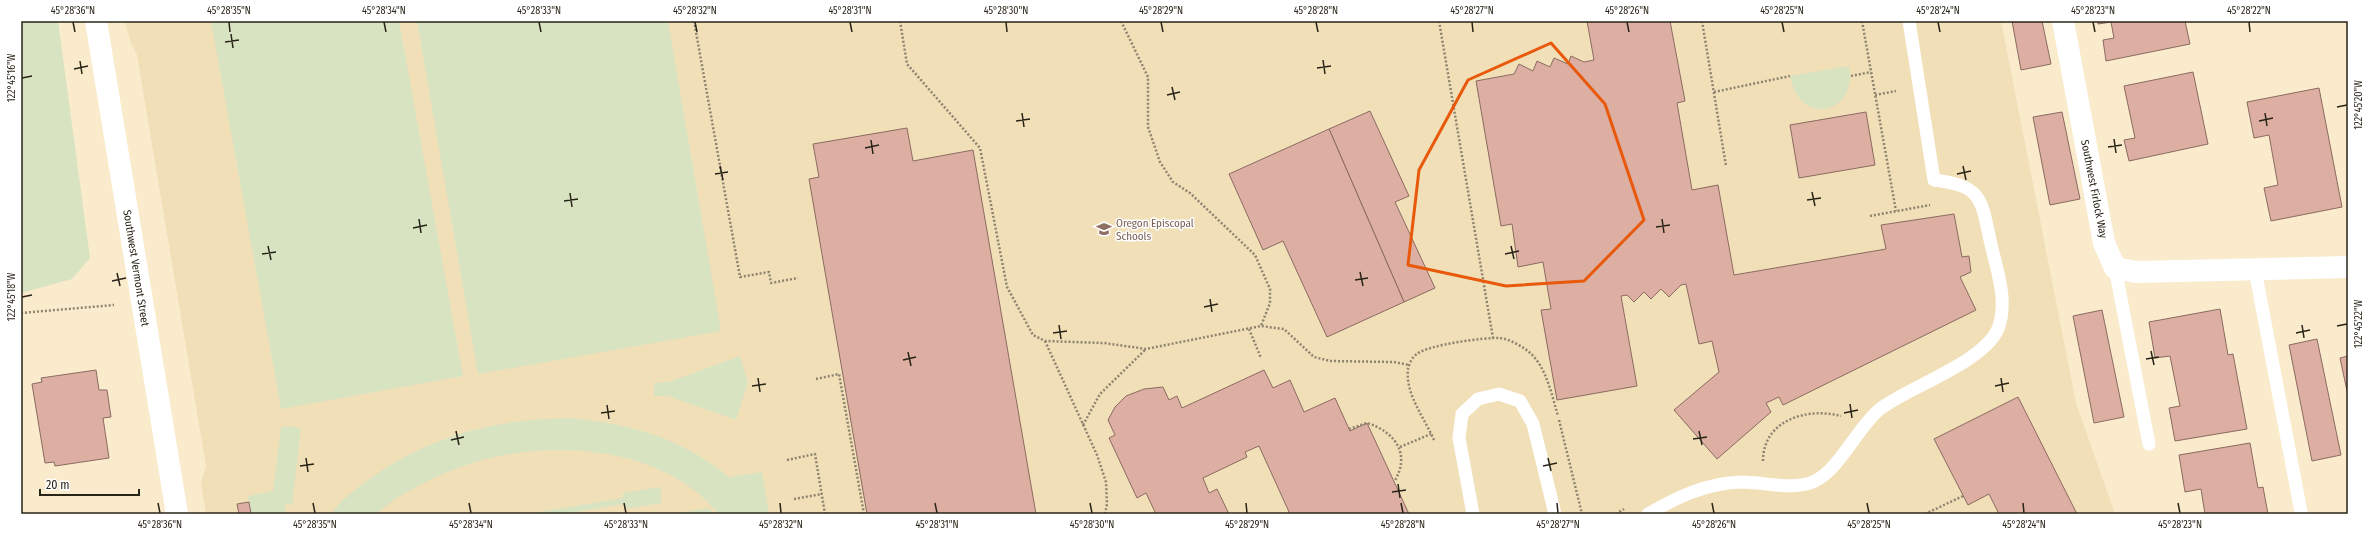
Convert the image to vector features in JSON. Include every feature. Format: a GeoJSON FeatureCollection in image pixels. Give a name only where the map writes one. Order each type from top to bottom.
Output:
{"type":"FeatureCollection","features":[{"type":"Feature","properties":{"kind":"street","name":"Southwest Vermont Street"},"geometry":{"type":"LineString","coordinates":[[96,21],[177,514]]}},
{"type":"Feature","properties":{"kind":"street","name":"Southwest Firlock Way"},"geometry":{"type":"LineString","coordinates":[[2063,21],[2104,243],[2115,268]]}},
{"type":"Feature","properties":{"kind":"street"},"geometry":{"type":"LineString","coordinates":[[2115,268],[2136,272],[2348,267]]}},
{"type":"Feature","properties":{"kind":"lane"},"geometry":{"type":"LineString","coordinates":[[1648,514],[1675,498],[1712,485],[1742,482],[1770,486],[1808,484],[1827,473],[1879,409],[1968,359],[1990,343],[1999,326],[2003,298],[1984,212],[1973,191],[1956,183],[1934,180],[1909,21]]}},
{"type":"Feature","properties":{"kind":"lane"},"geometry":{"type":"LineString","coordinates":[[2115,268],[2149,444]]}},
{"type":"Feature","properties":{"kind":"lane"},"geometry":{"type":"LineString","coordinates":[[2255,270],[2301,512]]}},
{"type":"Feature","properties":{"kind":"lane"},"geometry":{"type":"LineString","coordinates":[[1473,514],[1459,438],[1462,414],[1478,399],[1499,394],[1520,401],[1533,424],[1555,514]]}},
{"type":"Feature","properties":{"kind":"path"},"geometry":{"type":"LineString","coordinates":[[694,21],[740,277],[769,272],[771,283],[798,278]]}},
{"type":"Feature","properties":{"kind":"path"},"geometry":{"type":"LineString","coordinates":[[900,21],[907,64],[980,148],[1007,287],[1033,335],[1044,341],[1104,343],[1146,349],[1261,326],[1284,329],[1314,357],[1330,362],[1394,362],[1410,365]]}},
{"type":"Feature","properties":{"kind":"path"},"geometry":{"type":"LineString","coordinates":[[1121,21],[1148,77],[1148,127],[1160,162],[1173,182],[1190,193],[1255,255],[1270,289],[1270,303],[1261,326]]}},
{"type":"Feature","properties":{"kind":"path"},"geometry":{"type":"LineString","coordinates":[[1439,21],[1493,338]]}},
{"type":"Feature","properties":{"kind":"path"},"geometry":{"type":"LineString","coordinates":[[1702,21],[1726,166]]}},
{"type":"Feature","properties":{"kind":"path"},"geometry":{"type":"LineString","coordinates":[[1862,21],[1896,211]]}},
{"type":"Feature","properties":{"kind":"path"},"geometry":{"type":"LineString","coordinates":[[1851,76],[1871,72]]}},
{"type":"Feature","properties":{"kind":"path"},"geometry":{"type":"LineString","coordinates":[[1714,92],[1790,76]]}},
{"type":"Feature","properties":{"kind":"path"},"geometry":{"type":"LineString","coordinates":[[1870,216],[1935,204]]}},
{"type":"Feature","properties":{"kind":"path"},"geometry":{"type":"LineString","coordinates":[[21,313],[141,302]]}},
{"type":"Feature","properties":{"kind":"path"},"geometry":{"type":"LineString","coordinates":[[1249,329],[1261,358]]}},
{"type":"Feature","properties":{"kind":"path"},"geometry":{"type":"LineString","coordinates":[[1044,341],[1083,426],[1106,482],[1107,504],[1105,514]]}},
{"type":"Feature","properties":{"kind":"path"},"geometry":{"type":"LineString","coordinates":[[1083,426],[1100,394],[1146,349]]}},
{"type":"Feature","properties":{"kind":"path"},"geometry":{"type":"LineString","coordinates":[[816,379],[839,374],[864,514]]}},
{"type":"Feature","properties":{"kind":"path"},"geometry":{"type":"LineString","coordinates":[[1770,486],[1763,470],[1763,454],[1768,438],[1776,426],[1784,421],[1828,413],[1846,417]]}},
{"type":"Feature","properties":{"kind":"path"},"geometry":{"type":"LineString","coordinates":[[1349,428],[1363,423],[1372,424],[1394,440],[1400,447],[1401,470],[1394,482]]}},
{"type":"Feature","properties":{"kind":"path"},"geometry":{"type":"LineString","coordinates":[[1400,447],[1431,434]]}},
{"type":"Feature","properties":{"kind":"path"},"geometry":{"type":"LineString","coordinates":[[788,460],[815,454],[826,514]]}},
{"type":"Feature","properties":{"kind":"path"},"geometry":{"type":"LineString","coordinates":[[794,499],[822,494]]}},
{"type":"Feature","properties":{"kind":"path"},"geometry":{"type":"LineString","coordinates":[[1925,514],[1963,496]]}},
{"type":"Feature","properties":{"kind":"highlighted area"},"geometry":{"type":"Polygon","coordinates":[[[1551,43],[1605,104],[1644,220],[1584,281],[1506,286],[1408,265],[1419,170],[1468,80],[1551,43]]]}},
{"type":"Feature","properties":{"kind":"shaded area","name":"Oregon Episcopal Schools"},"geometry":{"type":"Polygon","coordinates":[[[125,21],[2001,21],[2076,403],[2115,514],[206,514],[201,483],[206,466],[137,55],[130,41],[125,21]]]}},
{"type":"Feature","properties":{"kind":"green space"},"geometry":{"type":"Polygon","coordinates":[[[21,21],[58,21],[90,258],[72,279],[21,293],[21,21]]]}},
{"type":"Feature","properties":{"kind":"green space"},"geometry":{"type":"Polygon","coordinates":[[[211,21],[399,21],[463,376],[281,409],[211,21]]]}},
{"type":"Feature","properties":{"kind":"green space"},"geometry":{"type":"Polygon","coordinates":[[[417,21],[668,21],[721,331],[478,374],[417,21]]]}},
{"type":"Feature","properties":{"kind":"green space"},"geometry":{"type":"Polygon","coordinates":[[[1849,66],[1849,83],[1845,95],[1837,104],[1826,108],[1815,108],[1804,103],[1795,92],[1790,76],[1849,66]]]}},
{"type":"Feature","properties":{"kind":"green space"},"geometry":{"type":"Polygon","coordinates":[[[740,356],[748,383],[736,420],[668,396],[654,396],[654,383],[669,382],[740,356]]]}},
{"type":"Feature","properties":{"kind":"green space"},"geometry":{"type":"Polygon","coordinates":[[[570,418],[614,424],[655,435],[694,453],[731,479],[731,477],[762,472],[769,514],[719,514],[694,490],[665,472],[632,460],[597,452],[561,450],[525,452],[490,458],[458,468],[418,486],[395,499],[379,512],[361,515],[331,514],[352,492],[377,474],[399,460],[445,439],[469,431],[493,426],[544,419],[570,418]]]}},
{"type":"Feature","properties":{"kind":"green space"},"geometry":{"type":"Polygon","coordinates":[[[292,426],[301,429],[292,505],[286,504],[285,514],[251,514],[248,496],[273,491],[281,427],[292,426]]]}},
{"type":"Feature","properties":{"kind":"green space"},"geometry":{"type":"Polygon","coordinates":[[[660,487],[662,503],[625,509],[624,504],[563,514],[527,514],[623,498],[623,493],[660,487]]]}},
{"type":"Feature","properties":{"kind":"green space"},"geometry":{"type":"Polygon","coordinates":[[[709,508],[714,514],[673,514],[709,508]]]}},
{"type":"Feature","properties":{"kind":"building"},"geometry":{"type":"Polygon","coordinates":[[[1587,21],[1670,21],[1685,101],[1677,103],[1692,190],[1718,185],[1734,275],[1886,249],[1881,225],[1954,214],[1962,257],[1969,256],[1971,272],[1960,277],[1976,310],[1783,405],[1779,397],[1766,403],[1771,412],[1717,459],[1674,410],[1719,372],[1712,341],[1699,344],[1686,284],[1681,285],[1669,297],[1661,289],[1651,299],[1644,292],[1634,302],[1627,295],[1621,296],[1637,386],[1557,400],[1541,310],[1551,309],[1543,262],[1518,267],[1512,224],[1501,226],[1476,81],[1514,74],[1519,64],[1533,71],[1537,61],[1550,67],[1554,58],[1568,64],[1571,56],[1584,62],[1594,60],[1587,21]]]}},
{"type":"Feature","properties":{"kind":"building"},"geometry":{"type":"Polygon","coordinates":[[[2012,21],[2042,21],[2051,64],[2021,70],[2012,21]]]}},
{"type":"Feature","properties":{"kind":"building"},"geometry":{"type":"Polygon","coordinates":[[[2098,21],[2185,21],[2190,44],[2106,61],[2103,40],[2114,38],[2111,22],[2098,24],[2098,21]]]}},
{"type":"Feature","properties":{"kind":"building"},"geometry":{"type":"Polygon","coordinates":[[[2193,72],[2208,144],[2129,161],[2124,140],[2135,138],[2124,86],[2193,72]]]}},
{"type":"Feature","properties":{"kind":"building"},"geometry":{"type":"Polygon","coordinates":[[[2319,88],[2342,207],[2271,221],[2264,188],[2278,185],[2269,135],[2254,138],[2247,102],[2319,88]]]}},
{"type":"Feature","properties":{"kind":"building"},"geometry":{"type":"Polygon","coordinates":[[[1370,111],[1409,196],[1395,202],[1435,288],[1404,302],[1329,129],[1370,111]]]}},
{"type":"Feature","properties":{"kind":"building"},"geometry":{"type":"Polygon","coordinates":[[[1866,112],[1875,165],[1799,178],[1790,125],[1866,112]]]}},
{"type":"Feature","properties":{"kind":"building"},"geometry":{"type":"Polygon","coordinates":[[[2062,112],[2080,199],[2050,205],[2033,117],[2062,112]]]}},
{"type":"Feature","properties":{"kind":"building"},"geometry":{"type":"Polygon","coordinates":[[[907,128],[913,161],[973,150],[1036,514],[867,514],[809,179],[819,177],[813,144],[907,128]]]}},
{"type":"Feature","properties":{"kind":"building"},"geometry":{"type":"Polygon","coordinates":[[[1329,129],[1404,302],[1327,337],[1283,241],[1263,250],[1229,174],[1329,129]]]}},
{"type":"Feature","properties":{"kind":"building"},"geometry":{"type":"Polygon","coordinates":[[[2220,309],[2228,355],[2233,354],[2247,429],[2175,441],[2169,408],[2180,406],[2170,356],[2155,358],[2149,322],[2220,309]]]}},
{"type":"Feature","properties":{"kind":"building"},"geometry":{"type":"Polygon","coordinates":[[[2102,310],[2124,417],[2094,423],[2073,316],[2102,310]]]}},
{"type":"Feature","properties":{"kind":"building"},"geometry":{"type":"Polygon","coordinates":[[[2317,339],[2341,455],[2312,461],[2289,345],[2317,339]]]}},
{"type":"Feature","properties":{"kind":"building"},"geometry":{"type":"Polygon","coordinates":[[[2348,356],[2348,391],[2347,391],[2340,358],[2348,356]]]}},
{"type":"Feature","properties":{"kind":"building"},"geometry":{"type":"Polygon","coordinates":[[[96,370],[99,390],[107,390],[111,417],[103,418],[109,458],[55,466],[54,462],[45,463],[32,384],[42,382],[41,378],[96,370]]]}},
{"type":"Feature","properties":{"kind":"building"},"geometry":{"type":"Polygon","coordinates":[[[1264,370],[1273,388],[1290,380],[1304,412],[1335,398],[1350,431],[1367,423],[1409,514],[1290,514],[1259,446],[1245,452],[1247,457],[1203,478],[1209,493],[1217,489],[1229,514],[1156,514],[1146,493],[1137,498],[1109,438],[1115,435],[1108,420],[1115,407],[1126,396],[1144,389],[1163,387],[1169,400],[1177,396],[1182,408],[1264,370]]]}},
{"type":"Feature","properties":{"kind":"building"},"geometry":{"type":"Polygon","coordinates":[[[2018,397],[2077,514],[1999,514],[1989,494],[1968,505],[1934,439],[2018,397]]]}},
{"type":"Feature","properties":{"kind":"building"},"geometry":{"type":"Polygon","coordinates":[[[2250,443],[2258,488],[2263,487],[2268,514],[2205,514],[2201,489],[2185,492],[2179,455],[2250,443]]]}},
{"type":"Feature","properties":{"kind":"building"},"geometry":{"type":"Polygon","coordinates":[[[249,502],[251,514],[239,514],[237,504],[249,502]]]}},
{"type":"Feature","properties":{"kind":"place","name":"Oregon Episcopal Schools"},"geometry":{"type":"Point","coordinates":[1104,229]}}]}
